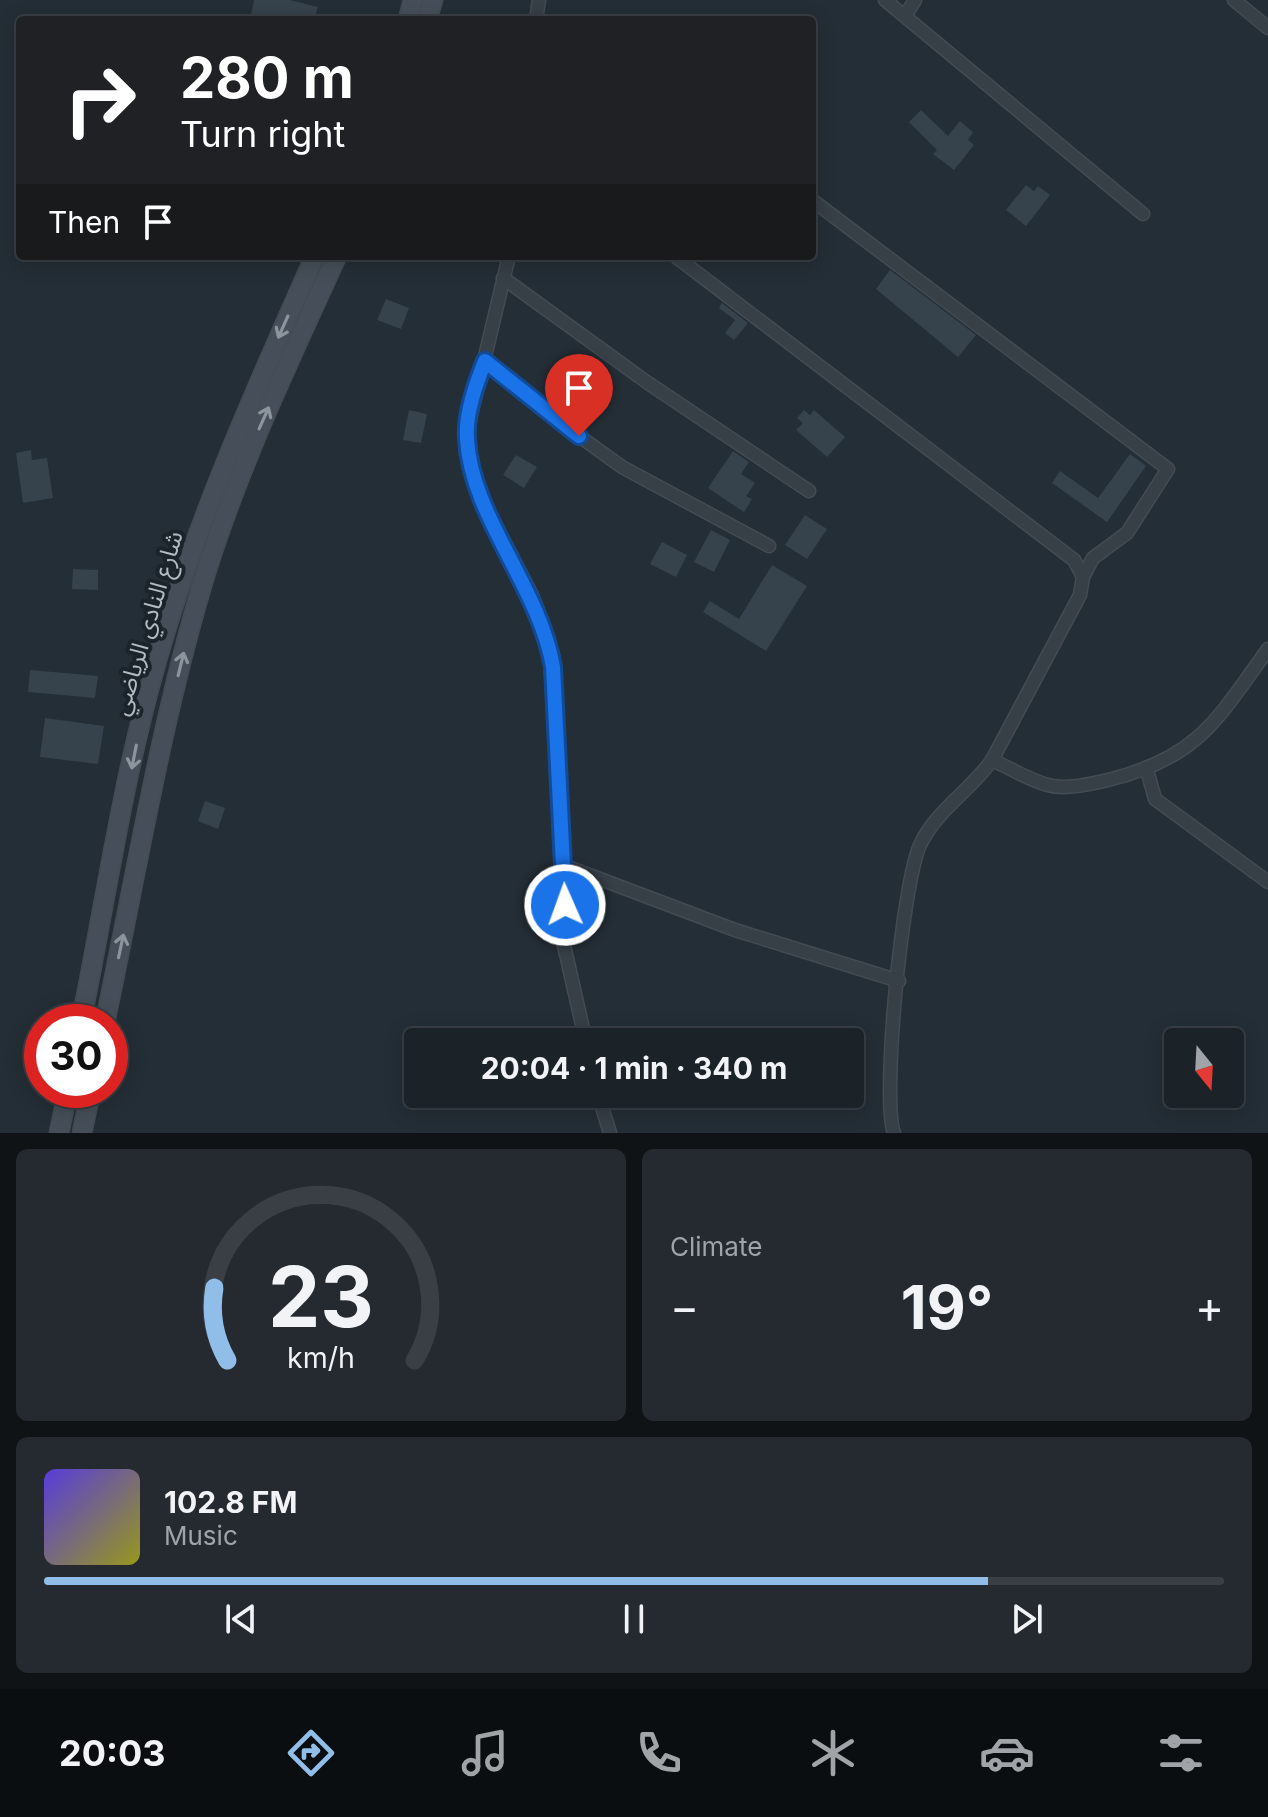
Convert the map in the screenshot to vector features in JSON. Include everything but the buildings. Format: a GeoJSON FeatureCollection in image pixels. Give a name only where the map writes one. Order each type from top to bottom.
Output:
{"type":"FeatureCollection","features":[{"type":"Feature","properties":{"kind":"main road","name":"شارع النادي الرياضي"},"geometry":{"type":"LineString","coordinates":[[85,1004],[144,708],[181,583],[231,446],[313,260]]}},
{"type":"Feature","properties":{"kind":"main road","name":"شارع النادي الرياضي"},"geometry":{"type":"LineString","coordinates":[[109,1004],[177,677],[215,544],[251,449],[335,260]]}},
{"type":"Feature","properties":{"kind":"main road"},"geometry":{"type":"LineString","coordinates":[[118,837],[143,839]]}},
{"type":"Feature","properties":{"kind":"main road"},"geometry":{"type":"LineString","coordinates":[[59,1133],[64,1108]]}},
{"type":"Feature","properties":{"kind":"main road"},"geometry":{"type":"LineString","coordinates":[[82,1133],[87,1108]]}},
{"type":"Feature","properties":{"kind":"street"},"geometry":{"type":"LineString","coordinates":[[885,0],[1143,214]]}},
{"type":"Feature","properties":{"kind":"street"},"geometry":{"type":"LineString","coordinates":[[905,16],[915,0]]}},
{"type":"Feature","properties":{"kind":"street"},"geometry":{"type":"LineString","coordinates":[[1234,0],[1268,28]]}},
{"type":"Feature","properties":{"kind":"street"},"geometry":{"type":"LineString","coordinates":[[816,203],[1168,469],[1127,533],[1093,558],[1083,577],[1080,595],[992,760],[977,782],[933,822],[920,844],[911,870],[888,1095],[894,1133]]}},
{"type":"Feature","properties":{"kind":"street"},"geometry":{"type":"LineString","coordinates":[[508,260],[466,436],[476,480],[532,595],[548,637],[553,667],[563,865],[563,941],[583,1028]]}},
{"type":"Feature","properties":{"kind":"street"},"geometry":{"type":"LineString","coordinates":[[680,260],[1074,560],[1083,577]]}},
{"type":"Feature","properties":{"kind":"street"},"geometry":{"type":"LineString","coordinates":[[503,278],[648,383],[809,491]]}},
{"type":"Feature","properties":{"kind":"street"},"geometry":{"type":"LineString","coordinates":[[485,361],[557,420],[622,467],[769,546]]}},
{"type":"Feature","properties":{"kind":"street"},"geometry":{"type":"LineString","coordinates":[[992,760],[1049,786],[1102,781],[1147,770],[1195,742],[1230,702],[1268,649]]}},
{"type":"Feature","properties":{"kind":"street"},"geometry":{"type":"LineString","coordinates":[[1147,770],[1155,799],[1268,882]]}},
{"type":"Feature","properties":{"kind":"street"},"geometry":{"type":"LineString","coordinates":[[563,865],[735,930],[899,981]]}},
{"type":"Feature","properties":{"kind":"street"},"geometry":{"type":"LineString","coordinates":[[602,1108],[610,1133]]}},
{"type":"Feature","properties":{"kind":"route"},"geometry":{"type":"LineString","coordinates":[[565,905],[553,667],[548,637],[532,595],[476,480],[466,436],[476,385],[485,361],[579,436]]}}]}
